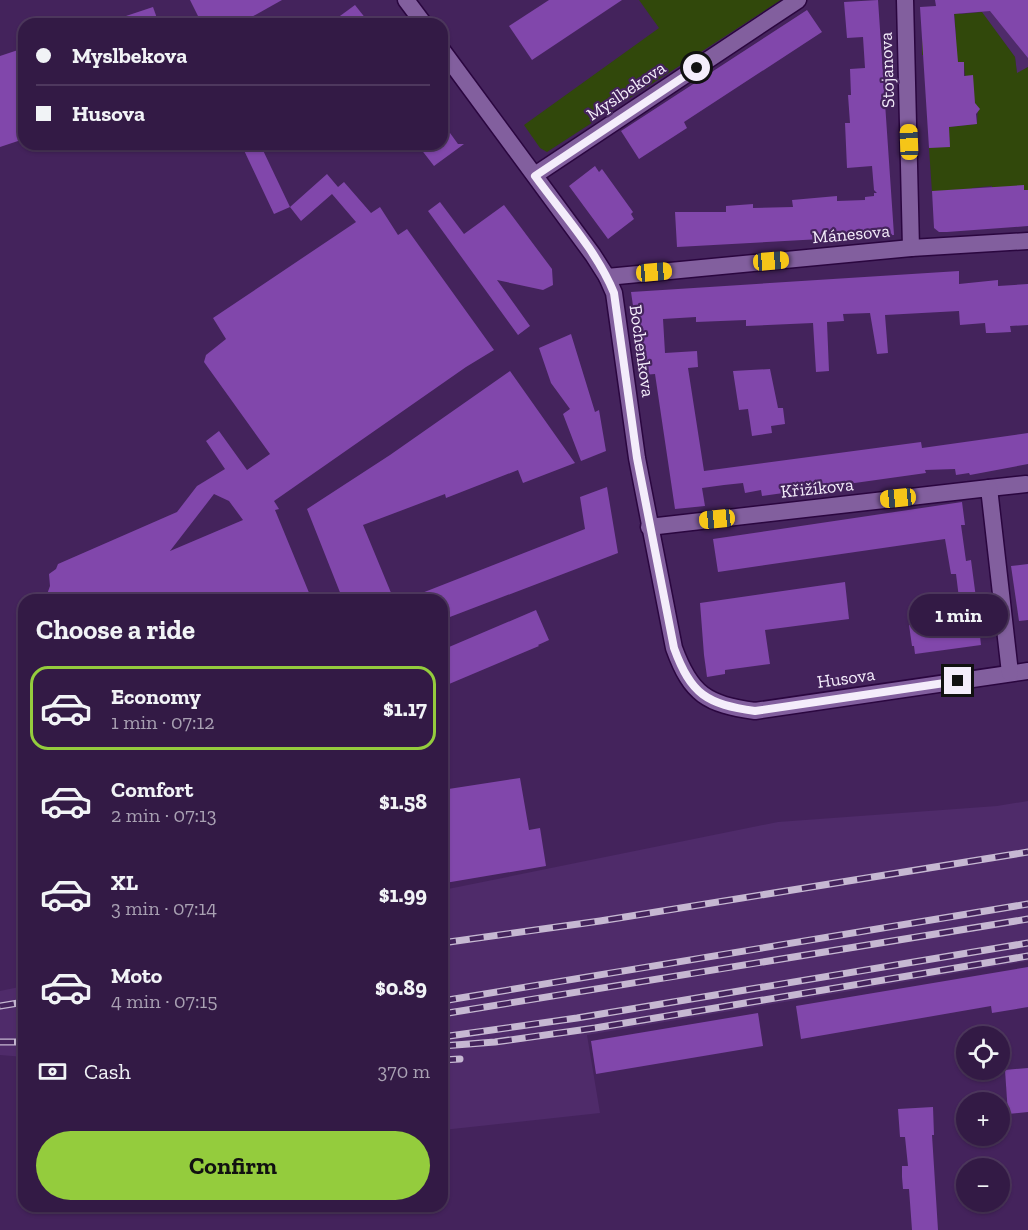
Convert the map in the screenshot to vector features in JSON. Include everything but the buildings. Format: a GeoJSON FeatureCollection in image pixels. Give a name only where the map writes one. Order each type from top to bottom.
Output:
{"type":"FeatureCollection","features":[{"type":"Feature","properties":{"kind":"street"},"geometry":{"type":"LineString","coordinates":[[406,0],[420,18]]}},
{"type":"Feature","properties":{"kind":"street","name":"Myslbekova"},"geometry":{"type":"LineString","coordinates":[[535,176],[798,0]]}},
{"type":"Feature","properties":{"kind":"street","name":"Stojanova"},"geometry":{"type":"LineString","coordinates":[[905,0],[911,248]]}},
{"type":"Feature","properties":{"kind":"street","name":"Bochenkova"},"geometry":{"type":"LineString","coordinates":[[448,58],[607,277],[614,293],[637,458],[674,648],[682,671]]}},
{"type":"Feature","properties":{"kind":"street","name":"Mánesova"},"geometry":{"type":"LineString","coordinates":[[607,277],[911,248],[1028,241]]}},
{"type":"Feature","properties":{"kind":"street","name":"Křižíkova"},"geometry":{"type":"LineString","coordinates":[[650,526],[1026,484]]}},
{"type":"Feature","properties":{"kind":"street"},"geometry":{"type":"LineString","coordinates":[[989,488],[1010,673]]}},
{"type":"Feature","properties":{"kind":"street","name":"Husova"},"geometry":{"type":"LineString","coordinates":[[682,671],[697,691],[713,701],[732,708],[755,711],[1028,671]]}},
{"type":"Feature","properties":{"kind":"shaded area"},"geometry":{"type":"Polygon","coordinates":[[[972,0],[1028,0],[1028,67],[1017,74],[1015,57],[972,0]]]}},
{"type":"Feature","properties":{"kind":"shaded area"},"geometry":{"type":"Polygon","coordinates":[[[1028,801],[1028,961],[587,1035],[600,1113],[448,1129],[448,889],[778,822],[997,806],[1028,801]]]}},
{"type":"Feature","properties":{"kind":"shaded area"},"geometry":{"type":"Polygon","coordinates":[[[18,987],[18,1056],[0,1055],[0,991],[18,987]]]}},
{"type":"Feature","properties":{"kind":"green space"},"geometry":{"type":"Polygon","coordinates":[[[639,0],[781,0],[547,152],[540,148],[524,125],[659,28],[639,0]]]}},
{"type":"Feature","properties":{"kind":"green space"},"geometry":{"type":"Polygon","coordinates":[[[954,10],[961,14],[982,12],[1015,57],[1017,73],[1028,67],[1028,190],[1024,190],[1024,186],[992,191],[992,186],[972,188],[971,192],[932,192],[929,148],[950,146],[949,136],[928,129],[977,124],[978,108],[975,106],[965,76],[964,63],[922,55],[922,38],[956,36],[954,10]]]}},
{"type":"Feature","properties":{"kind":"railway"},"geometry":{"type":"LineString","coordinates":[[448,942],[600,921],[1028,852]]}},
{"type":"Feature","properties":{"kind":"railway"},"geometry":{"type":"LineString","coordinates":[[448,1000],[1028,904]]}},
{"type":"Feature","properties":{"kind":"railway"},"geometry":{"type":"LineString","coordinates":[[448,1013],[1028,919]]}},
{"type":"Feature","properties":{"kind":"railway"},"geometry":{"type":"LineString","coordinates":[[448,1036],[577,1018],[1028,943]]}},
{"type":"Feature","properties":{"kind":"railway"},"geometry":{"type":"LineString","coordinates":[[448,1046],[495,1042],[595,1028],[1028,956]]}},
{"type":"Feature","properties":{"kind":"railway"},"geometry":{"type":"LineString","coordinates":[[0,1006],[18,1003]]}},
{"type":"Feature","properties":{"kind":"railway"},"geometry":{"type":"LineString","coordinates":[[0,1042],[18,1042]]}},
{"type":"Feature","properties":{"kind":"railway"},"geometry":{"type":"LineString","coordinates":[[448,1060],[460,1059]]}},
{"type":"Feature","properties":{"kind":"route"},"geometry":{"type":"LineString","coordinates":[[697,68],[535,176],[593,255],[614,293],[637,458],[674,648],[682,671],[697,691],[713,701],[732,708],[755,711],[958,681]]}}]}
